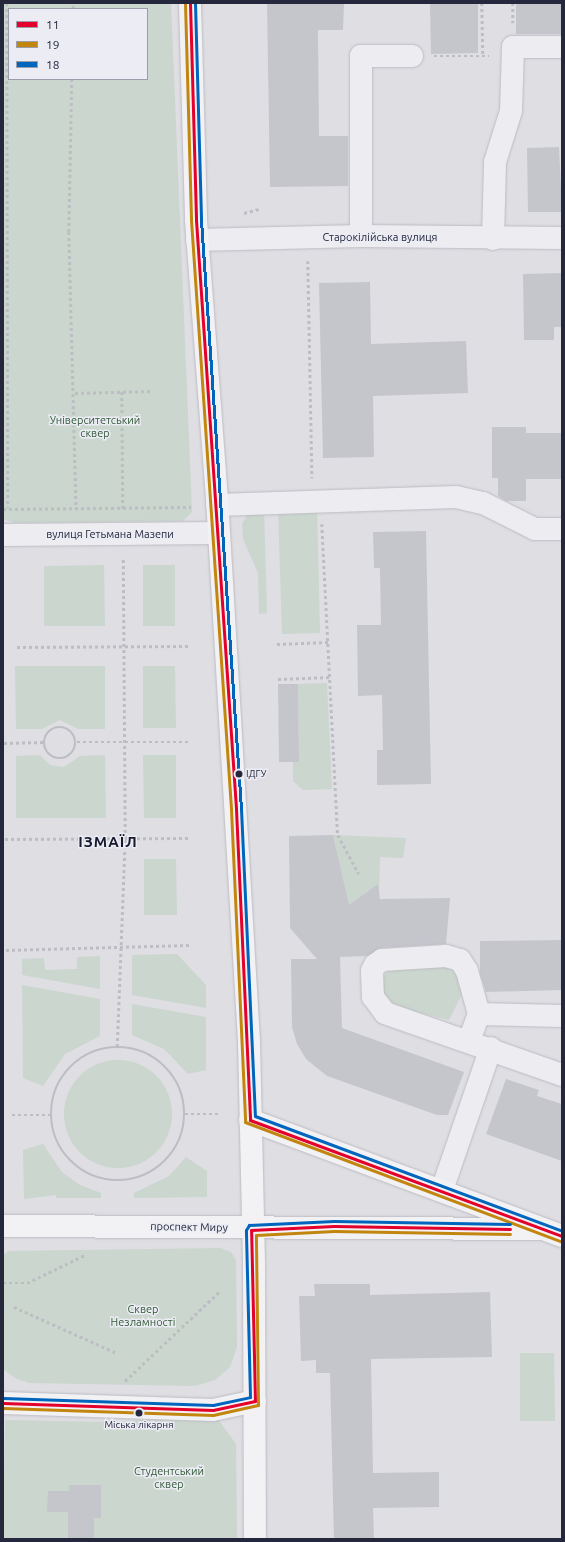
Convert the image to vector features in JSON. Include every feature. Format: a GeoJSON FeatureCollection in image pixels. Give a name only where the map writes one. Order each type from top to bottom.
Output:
{"type":"FeatureCollection","features":[{"type":"Feature","properties":{"kind":"main road"},"geometry":{"type":"LineString","coordinates":[[190,3],[197,240],[217,505],[245,975],[250,1120],[255,1401],[255,1539]]}},
{"type":"Feature","properties":{"kind":"main road","name":"проспект Миру"},"geometry":{"type":"LineString","coordinates":[[250,1120],[442,1190],[552,1233]]}},
{"type":"Feature","properties":{"kind":"main road","name":"проспект Миру"},"geometry":{"type":"LineString","coordinates":[[3,1226],[215,1226],[251,1230],[334,1226],[552,1233]]}},
{"type":"Feature","properties":{"kind":"main road"},"geometry":{"type":"LineString","coordinates":[[3,1403],[213,1410],[255,1401]]}},
{"type":"Feature","properties":{"kind":"street"},"geometry":{"type":"LineString","coordinates":[[493,239],[495,162],[511,111],[513,47],[562,47]]}},
{"type":"Feature","properties":{"kind":"street"},"geometry":{"type":"LineString","coordinates":[[361,236],[361,56],[412,56]]}},
{"type":"Feature","properties":{"kind":"street","name":"Старокілійська вулиця"},"geometry":{"type":"LineString","coordinates":[[197,240],[361,236],[493,239],[562,238]]}},
{"type":"Feature","properties":{"kind":"street"},"geometry":{"type":"LineString","coordinates":[[217,505],[456,497],[483,503],[535,529],[562,529]]}},
{"type":"Feature","properties":{"kind":"street","name":"вулиця Гетьмана Мазепи"},"geometry":{"type":"LineString","coordinates":[[3,534],[218,533]]}},
{"type":"Feature","properties":{"kind":"street"},"geometry":{"type":"LineString","coordinates":[[469,1041],[479,1014],[467,971],[460,960],[446,956],[382,960],[372,971],[373,997],[385,1012],[562,1074]]}},
{"type":"Feature","properties":{"kind":"street"},"geometry":{"type":"LineString","coordinates":[[479,1014],[562,1016]]}},
{"type":"Feature","properties":{"kind":"street"},"geometry":{"type":"LineString","coordinates":[[442,1190],[491,1048]]}},
{"type":"Feature","properties":{"kind":"path"},"geometry":{"type":"LineString","coordinates":[[6,3],[8,508]]}},
{"type":"Feature","properties":{"kind":"path"},"geometry":{"type":"LineString","coordinates":[[482,3],[483,56]]}},
{"type":"Feature","properties":{"kind":"path"},"geometry":{"type":"LineString","coordinates":[[412,56],[513,57]]}},
{"type":"Feature","properties":{"kind":"path"},"geometry":{"type":"LineString","coordinates":[[72,80],[69,232],[75,393],[76,508]]}},
{"type":"Feature","properties":{"kind":"path"},"geometry":{"type":"LineString","coordinates":[[307,237],[312,481]]}},
{"type":"Feature","properties":{"kind":"path"},"geometry":{"type":"LineString","coordinates":[[122,392],[123,514]]}},
{"type":"Feature","properties":{"kind":"path"},"geometry":{"type":"LineString","coordinates":[[75,393],[153,392]]}},
{"type":"Feature","properties":{"kind":"path"},"geometry":{"type":"LineString","coordinates":[[3,509],[191,507]]}},
{"type":"Feature","properties":{"kind":"path"},"geometry":{"type":"LineString","coordinates":[[321,516],[330,642],[338,835],[359,874]]}},
{"type":"Feature","properties":{"kind":"path"},"geometry":{"type":"LineString","coordinates":[[116,1047],[119,946],[125,839],[123,550]]}},
{"type":"Feature","properties":{"kind":"path"},"geometry":{"type":"LineString","coordinates":[[277,644],[330,642]]}},
{"type":"Feature","properties":{"kind":"path"},"geometry":{"type":"LineString","coordinates":[[17,647],[188,646]]}},
{"type":"Feature","properties":{"kind":"path"},"geometry":{"type":"LineString","coordinates":[[278,679],[331,677]]}},
{"type":"Feature","properties":{"kind":"path"},"geometry":{"type":"LineString","coordinates":[[60,727],[72,731],[77,742],[74,754],[63,760],[47,754],[44,742],[49,731],[60,727]]}},
{"type":"Feature","properties":{"kind":"path"},"geometry":{"type":"LineString","coordinates":[[4,743],[44,742]]}},
{"type":"Feature","properties":{"kind":"path"},"geometry":{"type":"LineString","coordinates":[[77,742],[188,742]]}},
{"type":"Feature","properties":{"kind":"path"},"geometry":{"type":"LineString","coordinates":[[5,839],[188,838]]}},
{"type":"Feature","properties":{"kind":"path"},"geometry":{"type":"LineString","coordinates":[[6,950],[189,945]]}},
{"type":"Feature","properties":{"kind":"path"},"geometry":{"type":"LineString","coordinates":[[116,1047],[144,1053],[166,1068],[182,1094],[185,1114],[178,1144],[165,1161],[148,1174],[117,1181],[96,1178],[70,1162],[54,1135],[51,1114],[55,1089],[69,1068],[86,1055],[116,1047]]}},
{"type":"Feature","properties":{"kind":"path"},"geometry":{"type":"LineString","coordinates":[[12,1115],[51,1114]]}},
{"type":"Feature","properties":{"kind":"path"},"geometry":{"type":"LineString","coordinates":[[185,1114],[218,1114]]}},
{"type":"Feature","properties":{"kind":"path"},"geometry":{"type":"LineString","coordinates":[[3,1282],[27,1283],[85,1256]]}},
{"type":"Feature","properties":{"kind":"path"},"geometry":{"type":"LineString","coordinates":[[125,1380],[221,1290]]}},
{"type":"Feature","properties":{"kind":"path"},"geometry":{"type":"LineString","coordinates":[[14,1307],[118,1353]]}},
{"type":"Feature","properties":{"kind":"green space","name":"Університетський сквер"},"geometry":{"type":"Polygon","coordinates":[[[3,3],[171,3],[192,512],[183,521],[16,523],[3,519],[3,3]]]}},
{"type":"Feature","properties":{"kind":"green space"},"geometry":{"type":"Polygon","coordinates":[[[317,508],[320,633],[282,634],[278,509],[317,508]]]}},
{"type":"Feature","properties":{"kind":"green space"},"geometry":{"type":"Polygon","coordinates":[[[264,509],[267,613],[259,614],[258,573],[243,539],[242,524],[247,514],[264,509]]]}},
{"type":"Feature","properties":{"kind":"green space"},"geometry":{"type":"Polygon","coordinates":[[[104,565],[105,626],[44,626],[44,566],[104,565]]]}},
{"type":"Feature","properties":{"kind":"green space"},"geometry":{"type":"Polygon","coordinates":[[[143,565],[175,565],[175,626],[143,626],[143,565]]]}},
{"type":"Feature","properties":{"kind":"green space"},"geometry":{"type":"Polygon","coordinates":[[[15,666],[105,666],[105,729],[78,729],[60,720],[42,729],[16,729],[15,666]]]}},
{"type":"Feature","properties":{"kind":"green space"},"geometry":{"type":"Polygon","coordinates":[[[143,666],[175,666],[176,728],[143,728],[143,666]]]}},
{"type":"Feature","properties":{"kind":"green space"},"geometry":{"type":"Polygon","coordinates":[[[327,683],[332,789],[303,790],[293,781],[293,762],[299,762],[298,684],[327,683]]]}},
{"type":"Feature","properties":{"kind":"green space"},"geometry":{"type":"Polygon","coordinates":[[[40,755],[50,765],[64,767],[80,756],[105,755],[106,818],[16,818],[16,756],[40,755]]]}},
{"type":"Feature","properties":{"kind":"green space"},"geometry":{"type":"Polygon","coordinates":[[[143,755],[176,755],[176,818],[144,818],[143,755]]]}},
{"type":"Feature","properties":{"kind":"green space"},"geometry":{"type":"Polygon","coordinates":[[[333,835],[406,838],[403,858],[380,857],[379,891],[368,891],[349,906],[333,835]]]}},
{"type":"Feature","properties":{"kind":"green space"},"geometry":{"type":"Polygon","coordinates":[[[144,859],[176,859],[177,915],[144,915],[144,859]]]}},
{"type":"Feature","properties":{"kind":"green space"},"geometry":{"type":"Polygon","coordinates":[[[177,954],[206,985],[206,1008],[132,995],[132,955],[177,954]]]}},
{"type":"Feature","properties":{"kind":"green space"},"geometry":{"type":"Polygon","coordinates":[[[100,956],[100,989],[22,975],[22,959],[44,958],[45,970],[77,969],[77,957],[100,956]]]}},
{"type":"Feature","properties":{"kind":"green space"},"geometry":{"type":"Polygon","coordinates":[[[449,966],[457,977],[462,994],[449,1020],[401,1008],[383,997],[380,983],[389,969],[449,966]]]}},
{"type":"Feature","properties":{"kind":"green space"},"geometry":{"type":"Polygon","coordinates":[[[22,985],[100,999],[100,1036],[65,1054],[43,1086],[23,1078],[22,985]]]}},
{"type":"Feature","properties":{"kind":"green space"},"geometry":{"type":"Polygon","coordinates":[[[132,1004],[206,1017],[206,1070],[188,1074],[164,1049],[132,1035],[132,1004]]]}},
{"type":"Feature","properties":{"kind":"green space"},"geometry":{"type":"Polygon","coordinates":[[[118,1060],[139,1064],[156,1076],[168,1093],[172,1114],[168,1135],[156,1152],[139,1164],[118,1168],[97,1164],[80,1152],[68,1135],[64,1114],[68,1093],[80,1076],[97,1064],[118,1060]]]}},
{"type":"Feature","properties":{"kind":"green space"},"geometry":{"type":"Polygon","coordinates":[[[43,1144],[62,1172],[80,1185],[101,1193],[101,1198],[56,1198],[56,1195],[24,1199],[23,1150],[43,1144]]]}},
{"type":"Feature","properties":{"kind":"green space"},"geometry":{"type":"Polygon","coordinates":[[[186,1157],[207,1171],[207,1197],[134,1198],[134,1193],[169,1176],[186,1157]]]}},
{"type":"Feature","properties":{"kind":"green space","name":"Сквер Незламності"},"geometry":{"type":"Polygon","coordinates":[[[220,1248],[231,1252],[236,1260],[237,1347],[230,1367],[215,1380],[195,1386],[29,1383],[15,1378],[3,1369],[3,1255],[9,1251],[220,1248]]]}},
{"type":"Feature","properties":{"kind":"green space"},"geometry":{"type":"Polygon","coordinates":[[[520,1353],[554,1353],[555,1421],[520,1421],[520,1353]]]}},
{"type":"Feature","properties":{"kind":"green space","name":"Студентський сквер"},"geometry":{"type":"Polygon","coordinates":[[[215,1415],[236,1444],[237,1539],[3,1539],[5,1420],[110,1422],[215,1415]]]}},
{"type":"Feature","properties":{"kind":"building"},"geometry":{"type":"Polygon","coordinates":[[[267,3],[344,3],[343,30],[318,30],[319,136],[348,136],[348,186],[270,187],[267,3]]]}},
{"type":"Feature","properties":{"kind":"building"},"geometry":{"type":"Polygon","coordinates":[[[430,3],[478,3],[478,53],[431,54],[430,3]]]}},
{"type":"Feature","properties":{"kind":"building"},"geometry":{"type":"Polygon","coordinates":[[[516,3],[562,3],[562,34],[516,34],[516,3]]]}},
{"type":"Feature","properties":{"kind":"building"},"geometry":{"type":"Polygon","coordinates":[[[559,147],[562,212],[528,212],[527,148],[559,147]]]}},
{"type":"Feature","properties":{"kind":"building"},"geometry":{"type":"Polygon","coordinates":[[[562,273],[562,327],[554,327],[554,340],[524,340],[523,274],[562,273]]]}},
{"type":"Feature","properties":{"kind":"building"},"geometry":{"type":"Polygon","coordinates":[[[370,282],[371,344],[466,341],[468,393],[373,396],[374,457],[323,458],[319,283],[370,282]]]}},
{"type":"Feature","properties":{"kind":"building"},"geometry":{"type":"Polygon","coordinates":[[[492,427],[526,427],[526,433],[562,433],[562,479],[526,479],[526,501],[506,501],[498,496],[498,478],[492,478],[492,427]]]}},
{"type":"Feature","properties":{"kind":"building"},"geometry":{"type":"Polygon","coordinates":[[[426,531],[431,784],[377,785],[377,750],[383,750],[382,695],[358,696],[357,625],[381,625],[380,568],[374,568],[373,532],[426,531]]]}},
{"type":"Feature","properties":{"kind":"building"},"geometry":{"type":"Polygon","coordinates":[[[278,684],[298,684],[299,762],[279,762],[278,684]]]}},
{"type":"Feature","properties":{"kind":"building"},"geometry":{"type":"Polygon","coordinates":[[[333,835],[349,905],[378,884],[380,899],[450,898],[446,944],[381,948],[367,956],[340,957],[342,1028],[464,1072],[448,1115],[437,1115],[327,1076],[306,1059],[297,1044],[292,1027],[291,959],[317,959],[290,928],[289,836],[333,835]]]}},
{"type":"Feature","properties":{"kind":"building"},"geometry":{"type":"Polygon","coordinates":[[[562,940],[562,990],[486,992],[480,973],[480,941],[562,940]]]}},
{"type":"Feature","properties":{"kind":"building"},"geometry":{"type":"Polygon","coordinates":[[[506,1079],[539,1090],[537,1096],[562,1104],[562,1161],[486,1134],[506,1079]]]}},
{"type":"Feature","properties":{"kind":"building"},"geometry":{"type":"Polygon","coordinates":[[[314,1284],[370,1284],[370,1295],[490,1292],[492,1357],[371,1359],[373,1473],[439,1472],[439,1507],[373,1508],[374,1539],[334,1539],[330,1373],[316,1373],[316,1360],[301,1361],[299,1296],[315,1296],[314,1284]]]}},
{"type":"Feature","properties":{"kind":"building"},"geometry":{"type":"Polygon","coordinates":[[[69,1485],[101,1485],[101,1518],[94,1518],[94,1539],[68,1538],[68,1512],[47,1512],[48,1491],[69,1491],[69,1485]]]}},
{"type":"Feature","properties":{"kind":"transit line","name":"19"},"geometry":{"type":"LineString","coordinates":[[185,3],[191,220],[231,809],[245,1122],[560,1241]]}},
{"type":"Feature","properties":{"kind":"transit line","name":"11"},"geometry":{"type":"LineString","coordinates":[[190,3],[196,220],[236,809],[250,1120],[562,1236]]}},
{"type":"Feature","properties":{"kind":"transit line","name":"18"},"geometry":{"type":"LineString","coordinates":[[195,3],[201,220],[241,809],[255,1116],[562,1231]]}},
{"type":"Feature","properties":{"kind":"transit line","name":"18"},"geometry":{"type":"LineString","coordinates":[[3,1398],[213,1405],[250,1397],[246,1230],[249,1225],[334,1221],[510,1224]]}},
{"type":"Feature","properties":{"kind":"transit line","name":"11"},"geometry":{"type":"LineString","coordinates":[[3,1403],[213,1410],[255,1401],[251,1230],[334,1226],[510,1229]]}},
{"type":"Feature","properties":{"kind":"transit line","name":"19"},"geometry":{"type":"LineString","coordinates":[[3,1408],[213,1415],[258,1405],[256,1235],[334,1231],[510,1234]]}},
{"type":"Feature","properties":{"kind":"place","name":"ІДГУ"},"geometry":{"type":"Point","coordinates":[239,774]}},
{"type":"Feature","properties":{"kind":"place","name":"Міська лікарня"},"geometry":{"type":"Point","coordinates":[139,1413]}},
{"type":"Feature","properties":{"kind":"district","name":"ІЗМАЇЛ"},"geometry":{"type":"Point","coordinates":[108,842]}}]}
